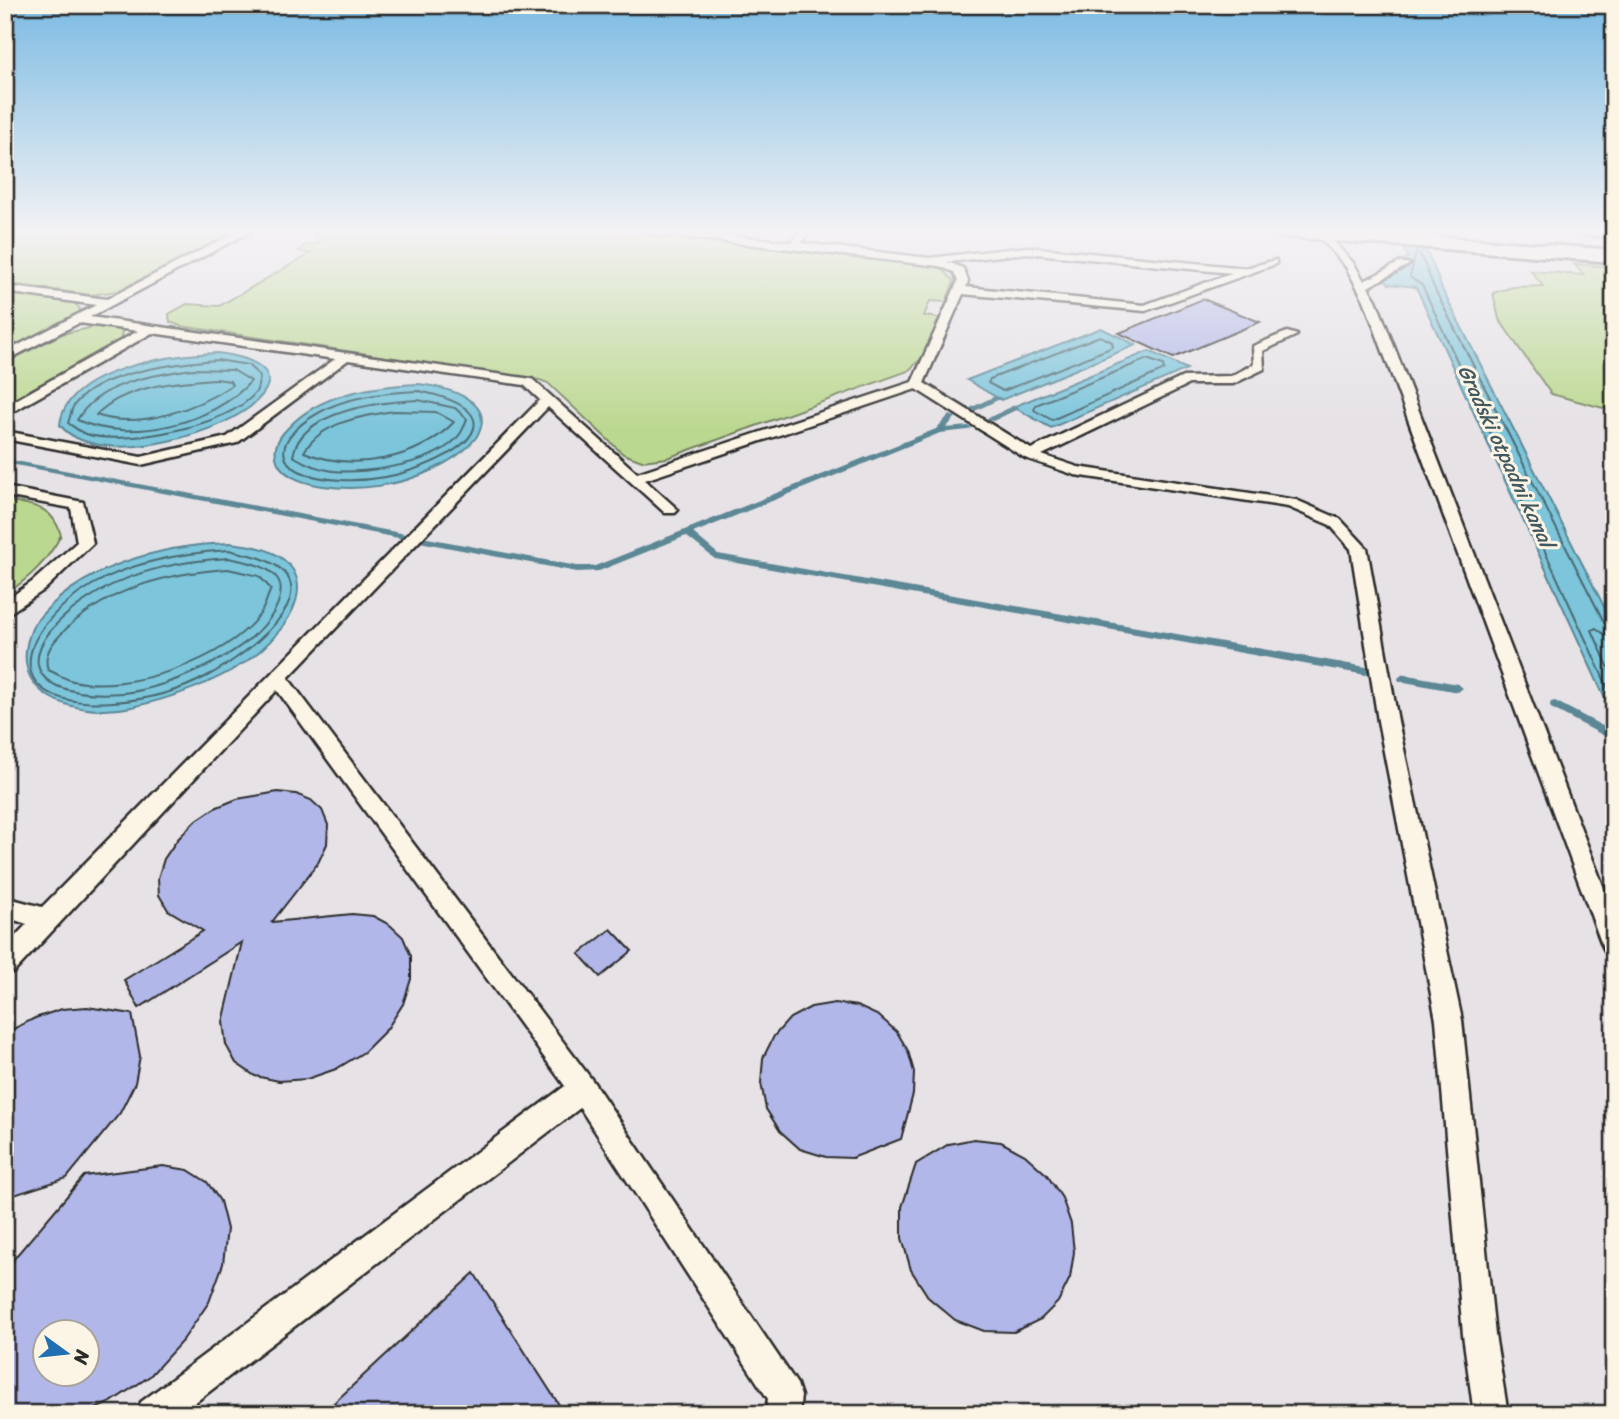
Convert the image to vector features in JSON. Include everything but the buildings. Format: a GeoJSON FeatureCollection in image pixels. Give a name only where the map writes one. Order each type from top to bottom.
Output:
{"type":"FeatureCollection","features":[{"type":"Feature","properties":{"kind":"lane"},"geometry":{"type":"LineString","coordinates":[[58,296],[108,303]]}},
{"type":"Feature","properties":{"kind":"lane"},"geometry":{"type":"LineString","coordinates":[[5,357],[121,296]]}},
{"type":"Feature","properties":{"kind":"lane"},"geometry":{"type":"LineString","coordinates":[[636,478],[917,384],[956,296]]}},
{"type":"Feature","properties":{"kind":"lane"},"geometry":{"type":"LineString","coordinates":[[1023,296],[1145,308],[1177,296]]}},
{"type":"Feature","properties":{"kind":"lane"},"geometry":{"type":"LineString","coordinates":[[1368,296],[1614,945]]}},
{"type":"Feature","properties":{"kind":"lane"},"geometry":{"type":"LineString","coordinates":[[78,319],[528,382],[670,510]]}},
{"type":"Feature","properties":{"kind":"lane"},"geometry":{"type":"LineString","coordinates":[[5,412],[150,329]]}},
{"type":"Feature","properties":{"kind":"lane"},"geometry":{"type":"LineString","coordinates":[[1030,455],[1187,380],[1233,380],[1260,366],[1257,349],[1291,335]]}},
{"type":"Feature","properties":{"kind":"lane"},"geometry":{"type":"LineString","coordinates":[[5,435],[141,461],[232,440],[346,356]]}},
{"type":"Feature","properties":{"kind":"lane"},"geometry":{"type":"LineString","coordinates":[[917,384],[1030,455],[1074,471],[1291,503],[1335,522],[1359,548],[1388,721],[1449,1020],[1479,1335],[1491,1414]]}},
{"type":"Feature","properties":{"kind":"lane"},"geometry":{"type":"LineString","coordinates":[[5,964],[279,679],[419,528],[547,401]]}},
{"type":"Feature","properties":{"kind":"lane"},"geometry":{"type":"LineString","coordinates":[[5,491],[78,505],[85,543],[38,586],[5,610]]}},
{"type":"Feature","properties":{"kind":"lane"},"geometry":{"type":"LineString","coordinates":[[279,679],[583,1089],[785,1396],[782,1414]]}},
{"type":"Feature","properties":{"kind":"lane"},"geometry":{"type":"LineString","coordinates":[[5,907],[46,919]]}},
{"type":"Feature","properties":{"kind":"lane"},"geometry":{"type":"LineString","coordinates":[[153,1414],[583,1089]]}},
{"type":"Feature","properties":{"kind":"green space"},"geometry":{"type":"Polygon","coordinates":[[[5,296],[28,296],[75,303],[80,309],[78,314],[5,351],[5,296]]]}},
{"type":"Feature","properties":{"kind":"green space"},"geometry":{"type":"Polygon","coordinates":[[[236,296],[948,296],[946,302],[930,301],[924,316],[940,318],[922,358],[908,371],[667,458],[642,461],[623,454],[548,383],[540,380],[181,326],[170,322],[169,314],[187,304],[219,306],[236,296]]]}},
{"type":"Feature","properties":{"kind":"green space"},"geometry":{"type":"Polygon","coordinates":[[[1494,296],[1614,296],[1614,411],[1551,394],[1499,319],[1494,296]]]}},
{"type":"Feature","properties":{"kind":"green space"},"geometry":{"type":"Polygon","coordinates":[[[94,327],[115,328],[122,332],[121,339],[5,406],[5,363],[62,334],[94,327]]]}},
{"type":"Feature","properties":{"kind":"green space"},"geometry":{"type":"Polygon","coordinates":[[[5,500],[47,512],[61,535],[37,568],[5,595],[5,500]]]}},
{"type":"Feature","properties":{"kind":"water","name":"Gradski otpadni kanal"},"geometry":{"type":"Polygon","coordinates":[[[1420,296],[1446,296],[1614,626],[1614,718],[1420,296]]]}},
{"type":"Feature","properties":{"kind":"water"},"geometry":{"type":"Polygon","coordinates":[[[1101,328],[1136,345],[1001,400],[967,380],[1101,328]]]}},
{"type":"Feature","properties":{"kind":"water"},"geometry":{"type":"Polygon","coordinates":[[[1149,351],[1187,369],[1051,428],[1013,407],[1149,351]]]}},
{"type":"Feature","properties":{"kind":"water"},"geometry":{"type":"Polygon","coordinates":[[[217,353],[254,363],[262,368],[268,384],[250,407],[209,429],[154,444],[126,447],[99,445],[77,438],[60,425],[66,406],[80,390],[100,378],[149,361],[217,353]]]}},
{"type":"Feature","properties":{"kind":"water"},"geometry":{"type":"Polygon","coordinates":[[[419,384],[445,389],[464,397],[477,407],[482,418],[480,430],[471,444],[432,470],[393,483],[337,487],[298,479],[286,473],[278,463],[276,449],[281,436],[300,417],[315,407],[331,399],[365,390],[419,384]]]}},
{"type":"Feature","properties":{"kind":"water"},"geometry":{"type":"Polygon","coordinates":[[[230,543],[256,547],[280,557],[293,570],[298,584],[297,599],[281,629],[244,663],[176,695],[111,710],[68,705],[50,697],[36,685],[27,669],[26,649],[34,624],[74,587],[123,562],[150,554],[177,548],[230,543]]]}},
{"type":"Feature","properties":{"kind":"waterway"},"geometry":{"type":"LineString","coordinates":[[972,409],[998,398]]}},
{"type":"Feature","properties":{"kind":"waterway"},"geometry":{"type":"LineString","coordinates":[[990,419],[1016,408]]}},
{"type":"Feature","properties":{"kind":"waterway"},"geometry":{"type":"LineString","coordinates":[[939,431],[952,417]]}},
{"type":"Feature","properties":{"kind":"waterway"},"geometry":{"type":"LineString","coordinates":[[939,431],[968,428]]}},
{"type":"Feature","properties":{"kind":"waterway"},"geometry":{"type":"LineString","coordinates":[[5,461],[577,569],[596,569],[939,431]]}},
{"type":"Feature","properties":{"kind":"waterway"},"geometry":{"type":"LineString","coordinates":[[687,533],[715,556],[1366,671]]}},
{"type":"Feature","properties":{"kind":"waterway"},"geometry":{"type":"LineString","coordinates":[[1403,678],[1458,688]]}},
{"type":"Feature","properties":{"kind":"waterway"},"geometry":{"type":"LineString","coordinates":[[1555,705],[1614,737]]}}]}
